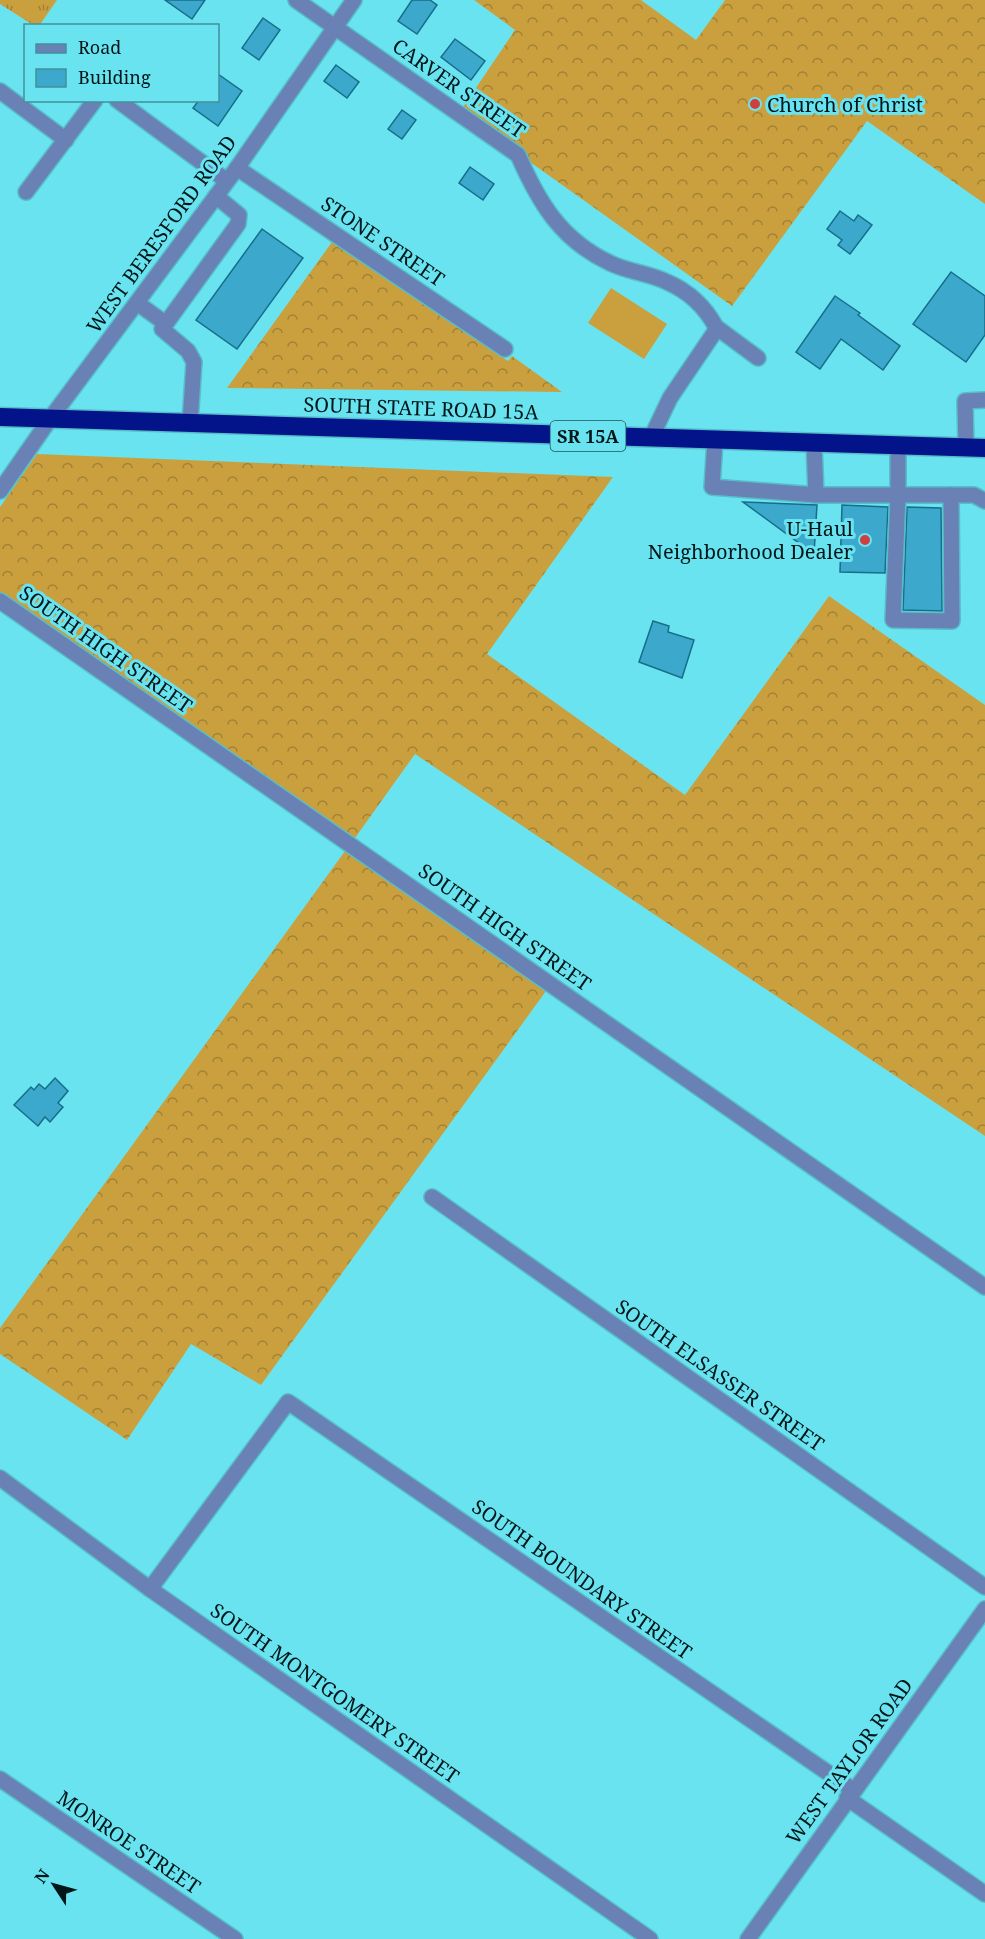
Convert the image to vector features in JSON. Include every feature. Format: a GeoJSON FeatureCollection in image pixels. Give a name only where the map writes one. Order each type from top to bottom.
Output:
{"type":"FeatureCollection","features":[{"type":"Feature","properties":{"kind":"highway","name":"SOUTH STATE ROAD 15A"},"geometry":{"type":"LineString","coordinates":[[0,417],[985,448]]}},
{"type":"Feature","properties":{"kind":"street","name":"CARVER STREET"},"geometry":{"type":"LineString","coordinates":[[296,0],[518,155],[542,202],[554,221],[571,239],[610,263],[667,282],[694,299],[708,313],[716,327],[758,358]]}},
{"type":"Feature","properties":{"kind":"street","name":"WEST BERESFORD ROAD"},"geometry":{"type":"LineString","coordinates":[[0,491],[50,418],[237,168],[354,0]]}},
{"type":"Feature","properties":{"kind":"street"},"geometry":{"type":"LineString","coordinates":[[0,91],[66,140]]}},
{"type":"Feature","properties":{"kind":"street"},"geometry":{"type":"LineString","coordinates":[[27,192],[94,102]]}},
{"type":"Feature","properties":{"kind":"street"},"geometry":{"type":"LineString","coordinates":[[120,102],[227,181]]}},
{"type":"Feature","properties":{"kind":"street","name":"STONE STREET"},"geometry":{"type":"LineString","coordinates":[[237,168],[505,349]]}},
{"type":"Feature","properties":{"kind":"street"},"geometry":{"type":"LineString","coordinates":[[190,423],[194,362],[188,351],[162,328],[238,224],[239,214],[216,196]]}},
{"type":"Feature","properties":{"kind":"street"},"geometry":{"type":"LineString","coordinates":[[137,303],[165,323]]}},
{"type":"Feature","properties":{"kind":"street"},"geometry":{"type":"LineString","coordinates":[[651,438],[670,398],[716,327]]}},
{"type":"Feature","properties":{"kind":"street"},"geometry":{"type":"LineString","coordinates":[[966,447],[965,401],[985,400]]}},
{"type":"Feature","properties":{"kind":"street"},"geometry":{"type":"LineString","coordinates":[[715,440],[712,487],[816,495],[974,495],[985,501]]}},
{"type":"Feature","properties":{"kind":"street"},"geometry":{"type":"LineString","coordinates":[[814,443],[816,495]]}},
{"type":"Feature","properties":{"kind":"street"},"geometry":{"type":"LineString","coordinates":[[898,445],[893,620],[952,621],[951,495]]}},
{"type":"Feature","properties":{"kind":"street","name":"SOUTH HIGH STREET"},"geometry":{"type":"LineString","coordinates":[[0,601],[985,1287]]}},
{"type":"Feature","properties":{"kind":"street","name":"SOUTH ELSASSER STREET"},"geometry":{"type":"LineString","coordinates":[[432,1197],[985,1587]]}},
{"type":"Feature","properties":{"kind":"street","name":"SOUTH BOUNDARY STREET"},"geometry":{"type":"LineString","coordinates":[[150,1589],[288,1402],[850,1794],[985,1893]]}},
{"type":"Feature","properties":{"kind":"street","name":"SOUTH MONTGOMERY STREET"},"geometry":{"type":"LineString","coordinates":[[0,1478],[150,1589],[650,1939]]}},
{"type":"Feature","properties":{"kind":"street","name":"WEST TAYLOR ROAD"},"geometry":{"type":"LineString","coordinates":[[748,1939],[985,1609]]}},
{"type":"Feature","properties":{"kind":"street","name":"MONROE STREET"},"geometry":{"type":"LineString","coordinates":[[0,1779],[235,1939]]}},
{"type":"Feature","properties":{"kind":"green space"},"geometry":{"type":"Polygon","coordinates":[[[0,0],[57,0],[40,24],[31,24],[0,4],[0,0]]]}},
{"type":"Feature","properties":{"kind":"green space"},"geometry":{"type":"Polygon","coordinates":[[[474,0],[641,0],[696,40],[725,0],[985,0],[985,204],[867,121],[732,306],[530,162],[522,148],[463,107],[515,30],[474,0]]]}},
{"type":"Feature","properties":{"kind":"green space"},"geometry":{"type":"Polygon","coordinates":[[[332,242],[508,361],[512,356],[562,392],[227,388],[332,242]]]}},
{"type":"Feature","properties":{"kind":"green space"},"geometry":{"type":"Polygon","coordinates":[[[611,288],[667,324],[644,359],[588,323],[611,288]]]}},
{"type":"Feature","properties":{"kind":"green space"},"geometry":{"type":"Polygon","coordinates":[[[37,454],[613,477],[487,654],[685,795],[829,596],[985,705],[985,1136],[415,754],[355,838],[0,592],[0,507],[37,454]]]}},
{"type":"Feature","properties":{"kind":"green space"},"geometry":{"type":"Polygon","coordinates":[[[345,851],[546,991],[261,1385],[191,1344],[127,1440],[0,1354],[0,1328],[345,851]]]}},
{"type":"Feature","properties":{"kind":"building"},"geometry":{"type":"Polygon","coordinates":[[[165,0],[205,0],[192,19],[165,0]]]}},
{"type":"Feature","properties":{"kind":"building"},"geometry":{"type":"Polygon","coordinates":[[[412,0],[430,0],[437,5],[417,34],[398,21],[412,0]]]}},
{"type":"Feature","properties":{"kind":"building"},"geometry":{"type":"Polygon","coordinates":[[[263,18],[280,30],[259,60],[242,48],[263,18]]]}},
{"type":"Feature","properties":{"kind":"building"},"geometry":{"type":"Polygon","coordinates":[[[455,39],[485,61],[471,80],[441,57],[455,39]]]}},
{"type":"Feature","properties":{"kind":"building"},"geometry":{"type":"Polygon","coordinates":[[[336,65],[359,82],[347,98],[324,81],[336,65]]]}},
{"type":"Feature","properties":{"kind":"building"},"geometry":{"type":"Polygon","coordinates":[[[219,75],[242,91],[218,126],[193,108],[198,102],[219,102],[219,75]]]}},
{"type":"Feature","properties":{"kind":"building"},"geometry":{"type":"Polygon","coordinates":[[[402,110],[416,120],[402,139],[388,129],[402,110]]]}},
{"type":"Feature","properties":{"kind":"building"},"geometry":{"type":"Polygon","coordinates":[[[470,167],[494,184],[483,200],[459,183],[470,167]]]}},
{"type":"Feature","properties":{"kind":"building"},"geometry":{"type":"Polygon","coordinates":[[[840,211],[854,221],[858,215],[872,225],[850,254],[838,245],[842,240],[827,229],[840,211]]]}},
{"type":"Feature","properties":{"kind":"building"},"geometry":{"type":"Polygon","coordinates":[[[262,229],[303,258],[237,349],[196,320],[262,229]]]}},
{"type":"Feature","properties":{"kind":"building"},"geometry":{"type":"Polygon","coordinates":[[[951,272],[985,296],[985,335],[966,362],[913,324],[951,272]]]}},
{"type":"Feature","properties":{"kind":"building"},"geometry":{"type":"Polygon","coordinates":[[[835,296],[900,346],[883,370],[841,339],[820,369],[796,352],[835,296]]]}},
{"type":"Feature","properties":{"kind":"building"},"geometry":{"type":"Polygon","coordinates":[[[743,502],[817,505],[814,554],[743,502]]]}},
{"type":"Feature","properties":{"kind":"building","name":"U-Haul Neighborhood Dealer"},"geometry":{"type":"Polygon","coordinates":[[[842,505],[888,507],[885,573],[840,572],[842,505]]]}},
{"type":"Feature","properties":{"kind":"building"},"geometry":{"type":"Polygon","coordinates":[[[907,507],[941,508],[942,611],[903,610],[907,507]]]}},
{"type":"Feature","properties":{"kind":"building"},"geometry":{"type":"Polygon","coordinates":[[[653,621],[669,626],[668,632],[694,640],[682,678],[639,662],[653,621]]]}},
{"type":"Feature","properties":{"kind":"building"},"geometry":{"type":"Polygon","coordinates":[[[55,1078],[68,1091],[58,1103],[63,1107],[50,1122],[45,1117],[38,1126],[14,1105],[31,1087],[34,1090],[39,1084],[45,1089],[55,1078]]]}},
{"type":"Feature","properties":{"kind":"place","name":"Church of Christ"},"geometry":{"type":"Point","coordinates":[755,104]}},
{"type":"Feature","properties":{"kind":"place","name":"U-Haul Neighborhood Dealer"},"geometry":{"type":"Point","coordinates":[865,540]}}]}
